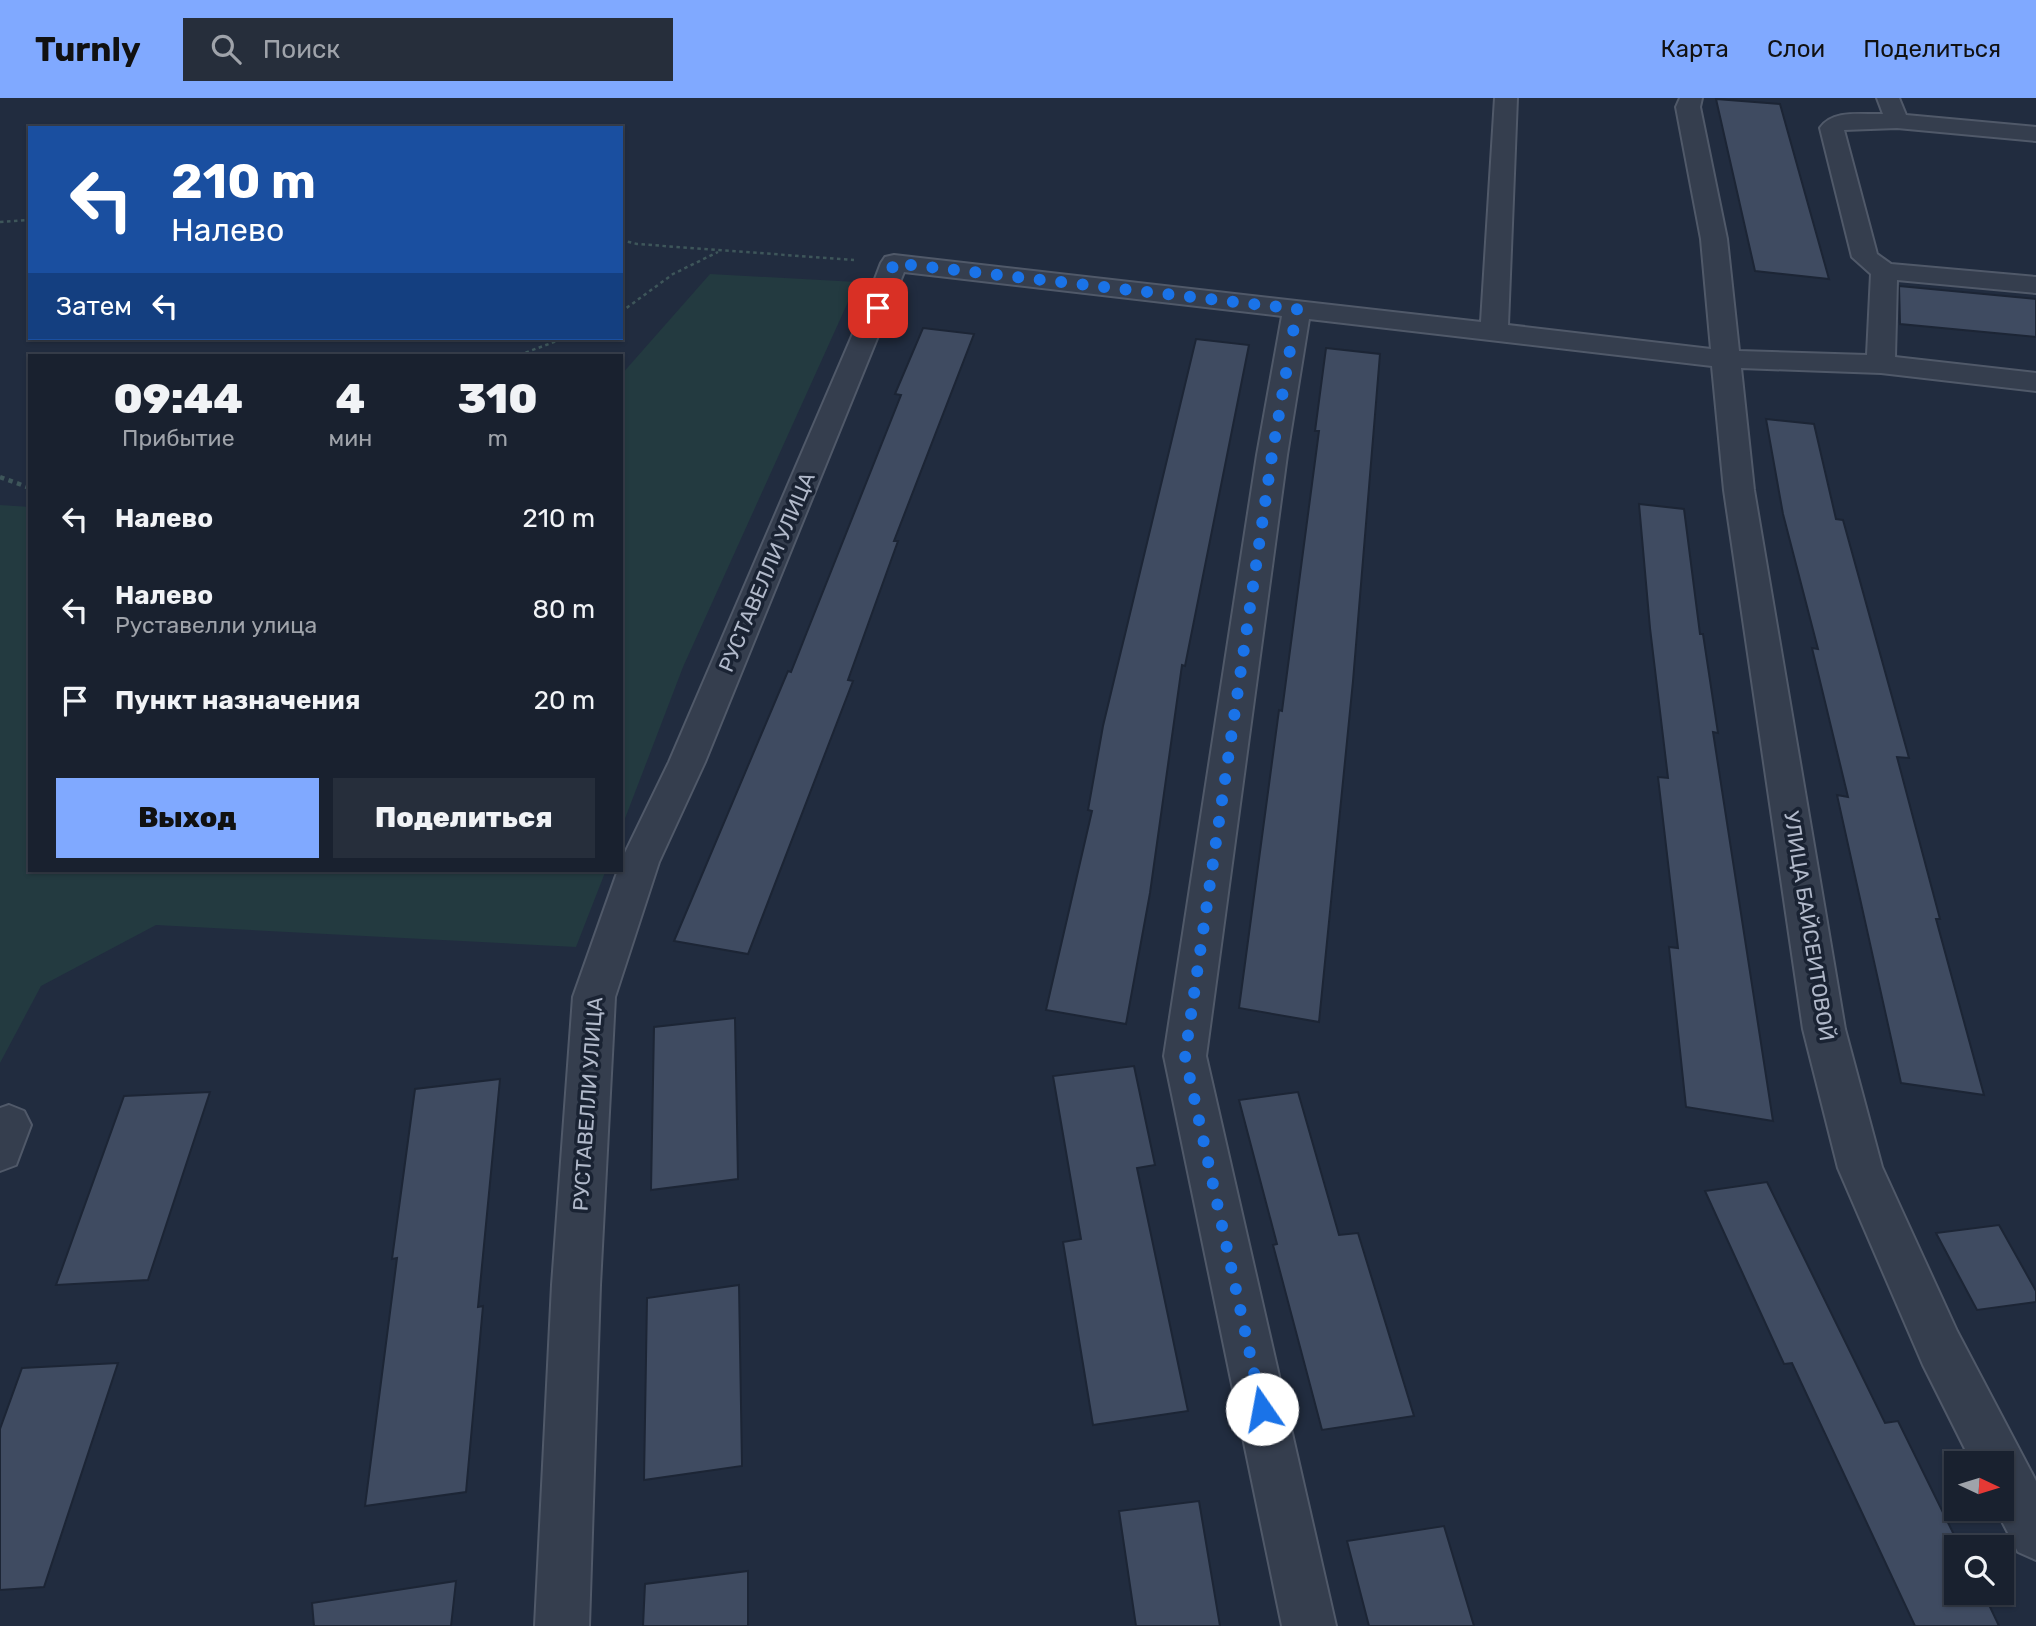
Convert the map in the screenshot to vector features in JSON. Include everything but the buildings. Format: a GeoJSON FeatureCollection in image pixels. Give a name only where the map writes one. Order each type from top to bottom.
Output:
{"type":"FeatureCollection","features":[{"type":"Feature","properties":{"kind":"street"},"geometry":{"type":"LineString","coordinates":[[1494,330],[1506,98]]}},
{"type":"Feature","properties":{"kind":"street","name":"УЛИЦА БАЙСЕИТОВОЙ"},"geometry":{"type":"LineString","coordinates":[[1691,98],[1688,107],[1714,239],[1739,490],[1824,1029],[1860,1168],[1940,1348],[1993,1451]]}},
{"type":"Feature","properties":{"kind":"street"},"geometry":{"type":"LineString","coordinates":[[2036,134],[1892,110],[1840,122],[1832,128],[1865,257],[1884,271],[2036,285]]}},
{"type":"Feature","properties":{"kind":"street"},"geometry":{"type":"LineString","coordinates":[[894,263],[1494,330],[1727,359],[1881,364],[2036,382]]}},
{"type":"Feature","properties":{"kind":"street","name":"РУСТАВЕЛЛИ УЛИЦА"},"geometry":{"type":"LineString","coordinates":[[562,1626],[576,1284],[594,997],[639,862],[687,762],[878,308],[894,263]]}},
{"type":"Feature","properties":{"kind":"street"},"geometry":{"type":"LineString","coordinates":[[1881,364],[1884,271]]}},
{"type":"Feature","properties":{"kind":"street"},"geometry":{"type":"LineString","coordinates":[[1297,309],[1270,469],[1185,1056],[1309,1626]]}},
{"type":"Feature","properties":{"kind":"street"},"geometry":{"type":"LineString","coordinates":[[2014,1492],[2036,1534]]}},
{"type":"Feature","properties":{"kind":"path"},"geometry":{"type":"LineString","coordinates":[[0,222],[28,220]]}},
{"type":"Feature","properties":{"kind":"path"},"geometry":{"type":"LineString","coordinates":[[623,240],[719,251],[894,263]]}},
{"type":"Feature","properties":{"kind":"path"},"geometry":{"type":"LineString","coordinates":[[623,311],[673,274],[719,251]]}},
{"type":"Feature","properties":{"kind":"path"},"geometry":{"type":"LineString","coordinates":[[522,354],[560,340]]}},
{"type":"Feature","properties":{"kind":"path"},"geometry":{"type":"LineString","coordinates":[[0,477],[28,487]]}},
{"type":"Feature","properties":{"kind":"green space"},"geometry":{"type":"Polygon","coordinates":[[[710,274],[857,282],[683,667],[623,824],[623,373],[710,274]]]}},
{"type":"Feature","properties":{"kind":"green space"},"geometry":{"type":"Polygon","coordinates":[[[0,505],[28,507],[28,872],[605,872],[576,947],[156,925],[41,986],[0,1063],[0,505]]]}},
{"type":"Feature","properties":{"kind":"route"},"geometry":{"type":"LineString","coordinates":[[878,308],[894,263],[1297,309],[1272,455],[1185,1056],[1262,1409]]}}]}
